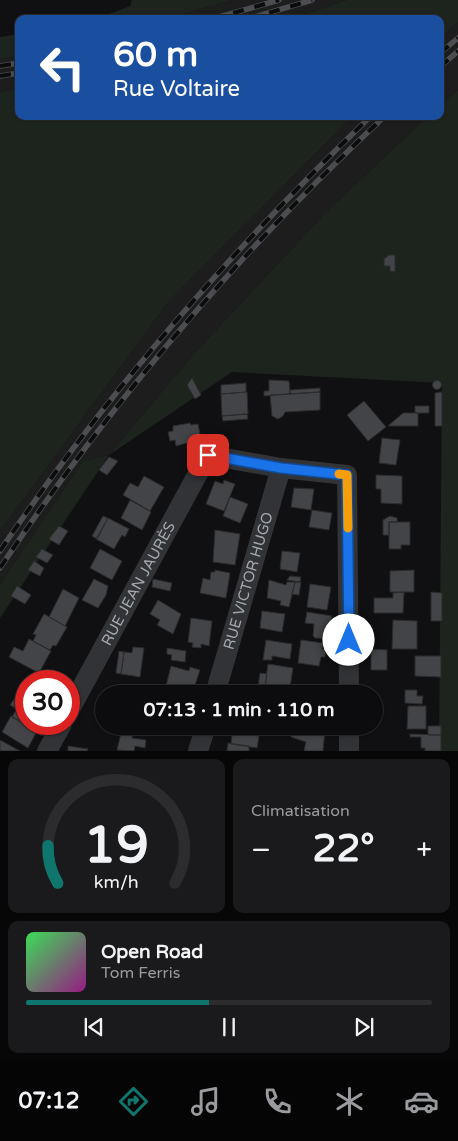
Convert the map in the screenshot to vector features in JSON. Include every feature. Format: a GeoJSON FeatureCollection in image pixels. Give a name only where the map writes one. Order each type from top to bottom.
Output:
{"type":"FeatureCollection","features":[{"type":"Feature","properties":{"kind":"street","name":"RUE JEAN JAURÈS"},"geometry":{"type":"LineString","coordinates":[[80,691],[208,455],[281,468]]}},
{"type":"Feature","properties":{"kind":"street"},"geometry":{"type":"LineString","coordinates":[[281,468],[347,475],[349,685]]}},
{"type":"Feature","properties":{"kind":"street","name":"RUE VICTOR HUGO"},"geometry":{"type":"LineString","coordinates":[[218,685],[281,468]]}},
{"type":"Feature","properties":{"kind":"street"},"geometry":{"type":"LineString","coordinates":[[47,751],[56,735]]}},
{"type":"Feature","properties":{"kind":"street"},"geometry":{"type":"LineString","coordinates":[[198,751],[203,735]]}},
{"type":"Feature","properties":{"kind":"street"},"geometry":{"type":"LineString","coordinates":[[349,735],[349,751]]}},
{"type":"Feature","properties":{"kind":"shaded area"},"geometry":{"type":"Polygon","coordinates":[[[132,0],[233,0],[179,15],[106,15],[130,6],[132,0]]]}},
{"type":"Feature","properties":{"kind":"shaded area"},"geometry":{"type":"Polygon","coordinates":[[[233,0],[347,0],[301,15],[179,15],[233,0]]]}},
{"type":"Feature","properties":{"kind":"shaded area"},"geometry":{"type":"Polygon","coordinates":[[[347,0],[458,0],[458,22],[444,34],[444,15],[301,15],[347,0]]]}},
{"type":"Feature","properties":{"kind":"shaded area"},"geometry":{"type":"Polygon","coordinates":[[[458,22],[458,90],[444,102],[444,34],[458,22]]]}},
{"type":"Feature","properties":{"kind":"shaded area"},"geometry":{"type":"Polygon","coordinates":[[[15,35],[15,57],[0,59],[0,37],[15,35]]]}},
{"type":"Feature","properties":{"kind":"shaded area"},"geometry":{"type":"Polygon","coordinates":[[[15,57],[15,89],[0,92],[0,59],[15,57]]]}},
{"type":"Feature","properties":{"kind":"shaded area"},"geometry":{"type":"Polygon","coordinates":[[[15,89],[15,120],[349,120],[169,301],[0,531],[0,92],[15,89]]]}},
{"type":"Feature","properties":{"kind":"shaded area"},"geometry":{"type":"Polygon","coordinates":[[[458,90],[458,751],[439,751],[442,383],[232,372],[109,455],[191,357],[326,212],[424,120],[444,120],[444,102],[458,90]]]}},
{"type":"Feature","properties":{"kind":"shaded area"},"geometry":{"type":"Polygon","coordinates":[[[349,120],[424,120],[326,212],[191,357],[109,455],[83,461],[0,584],[0,531],[169,301],[349,120]]]}},
{"type":"Feature","properties":{"kind":"shaded area"},"geometry":{"type":"Polygon","coordinates":[[[109,455],[0,618],[0,584],[83,461],[109,455]]]}},
{"type":"Feature","properties":{"kind":"building"},"geometry":{"type":"Polygon","coordinates":[[[389,255],[395,255],[395,272],[390,271],[390,266],[384,266],[384,259],[389,255]]]}},
{"type":"Feature","properties":{"kind":"building"},"geometry":{"type":"Polygon","coordinates":[[[192,378],[201,395],[195,399],[187,385],[192,378]]]}},
{"type":"Feature","properties":{"kind":"building"},"geometry":{"type":"Polygon","coordinates":[[[269,380],[289,381],[290,394],[264,396],[264,391],[269,391],[269,380]]]}},
{"type":"Feature","properties":{"kind":"building"},"geometry":{"type":"Polygon","coordinates":[[[437,380],[442,385],[437,390],[432,385],[437,380]]]}},
{"type":"Feature","properties":{"kind":"building"},"geometry":{"type":"Polygon","coordinates":[[[246,383],[246,392],[221,394],[221,385],[246,383]]]}},
{"type":"Feature","properties":{"kind":"building"},"geometry":{"type":"Polygon","coordinates":[[[320,388],[320,392],[290,394],[290,390],[320,388]]]}},
{"type":"Feature","properties":{"kind":"building"},"geometry":{"type":"Polygon","coordinates":[[[247,392],[248,414],[222,416],[221,394],[247,392]]]}},
{"type":"Feature","properties":{"kind":"building"},"geometry":{"type":"Polygon","coordinates":[[[320,392],[320,410],[285,412],[278,419],[272,416],[270,395],[320,392]]]}},
{"type":"Feature","properties":{"kind":"building"},"geometry":{"type":"Polygon","coordinates":[[[442,392],[442,426],[435,426],[435,393],[442,392]]]}},
{"type":"Feature","properties":{"kind":"building"},"geometry":{"type":"Polygon","coordinates":[[[364,401],[386,427],[368,441],[347,415],[364,401]]]}},
{"type":"Feature","properties":{"kind":"building"},"geometry":{"type":"Polygon","coordinates":[[[415,406],[429,406],[429,413],[415,413],[415,406]]]}},
{"type":"Feature","properties":{"kind":"building"},"geometry":{"type":"Polygon","coordinates":[[[403,413],[418,413],[418,426],[388,426],[403,413]]]}},
{"type":"Feature","properties":{"kind":"building"},"geometry":{"type":"Polygon","coordinates":[[[247,414],[248,419],[223,421],[222,416],[247,414]]]}},
{"type":"Feature","properties":{"kind":"building"},"geometry":{"type":"Polygon","coordinates":[[[190,423],[191,425],[198,424],[201,439],[176,446],[175,440],[170,441],[168,432],[173,431],[173,426],[190,423]]]}},
{"type":"Feature","properties":{"kind":"building"},"geometry":{"type":"Polygon","coordinates":[[[382,438],[400,440],[396,465],[379,463],[382,438]]]}},
{"type":"Feature","properties":{"kind":"building"},"geometry":{"type":"Polygon","coordinates":[[[109,457],[118,461],[107,475],[99,470],[109,457]]]}},
{"type":"Feature","properties":{"kind":"building"},"geometry":{"type":"Polygon","coordinates":[[[376,475],[402,476],[402,504],[381,503],[381,489],[376,489],[376,475]]]}},
{"type":"Feature","properties":{"kind":"building"},"geometry":{"type":"Polygon","coordinates":[[[144,476],[164,487],[150,511],[123,495],[130,483],[138,487],[144,476]]]}},
{"type":"Feature","properties":{"kind":"building"},"geometry":{"type":"Polygon","coordinates":[[[224,480],[235,484],[224,511],[206,504],[215,481],[223,484],[224,480]]]}},
{"type":"Feature","properties":{"kind":"building"},"geometry":{"type":"Polygon","coordinates":[[[294,488],[314,489],[311,510],[291,507],[294,488]]]}},
{"type":"Feature","properties":{"kind":"building"},"geometry":{"type":"Polygon","coordinates":[[[230,497],[248,504],[240,523],[223,516],[230,497]]]}},
{"type":"Feature","properties":{"kind":"building"},"geometry":{"type":"Polygon","coordinates":[[[130,500],[151,512],[142,530],[121,518],[130,500]]]}},
{"type":"Feature","properties":{"kind":"building"},"geometry":{"type":"Polygon","coordinates":[[[312,510],[332,513],[329,530],[309,527],[312,510]]]}},
{"type":"Feature","properties":{"kind":"building"},"geometry":{"type":"Polygon","coordinates":[[[103,516],[108,518],[97,539],[92,536],[103,516]]]}},
{"type":"Feature","properties":{"kind":"building"},"geometry":{"type":"Polygon","coordinates":[[[390,516],[397,518],[397,522],[389,522],[389,535],[383,535],[383,520],[390,516]]]}},
{"type":"Feature","properties":{"kind":"building"},"geometry":{"type":"Polygon","coordinates":[[[108,518],[129,529],[125,537],[122,535],[114,549],[96,539],[108,518]]]}},
{"type":"Feature","properties":{"kind":"building"},"geometry":{"type":"Polygon","coordinates":[[[389,522],[410,522],[410,545],[401,545],[401,549],[389,549],[389,522]]]}},
{"type":"Feature","properties":{"kind":"building"},"geometry":{"type":"Polygon","coordinates":[[[59,526],[68,531],[59,545],[49,539],[59,526]]]}},
{"type":"Feature","properties":{"kind":"building"},"geometry":{"type":"Polygon","coordinates":[[[215,530],[240,534],[235,565],[213,562],[215,530]]]}},
{"type":"Feature","properties":{"kind":"building"},"geometry":{"type":"Polygon","coordinates":[[[42,549],[53,555],[47,563],[36,557],[42,549]]]}},
{"type":"Feature","properties":{"kind":"building"},"geometry":{"type":"Polygon","coordinates":[[[100,549],[122,561],[112,580],[90,568],[100,549]]]}},
{"type":"Feature","properties":{"kind":"building"},"geometry":{"type":"Polygon","coordinates":[[[282,551],[300,553],[297,572],[280,569],[282,551]]]}},
{"type":"Feature","properties":{"kind":"building"},"geometry":{"type":"Polygon","coordinates":[[[34,561],[44,568],[40,576],[28,570],[34,561]]]}},
{"type":"Feature","properties":{"kind":"building"},"geometry":{"type":"Polygon","coordinates":[[[215,570],[230,573],[226,598],[200,593],[203,578],[210,580],[211,572],[215,572],[215,570]]]}},
{"type":"Feature","properties":{"kind":"building"},"geometry":{"type":"Polygon","coordinates":[[[414,570],[414,592],[390,592],[390,571],[414,570]]]}},
{"type":"Feature","properties":{"kind":"building"},"geometry":{"type":"Polygon","coordinates":[[[290,576],[301,577],[300,582],[287,580],[290,576]]]}},
{"type":"Feature","properties":{"kind":"building"},"geometry":{"type":"Polygon","coordinates":[[[94,579],[108,586],[106,595],[98,608],[82,600],[94,579]]]}},
{"type":"Feature","properties":{"kind":"building"},"geometry":{"type":"Polygon","coordinates":[[[153,579],[172,583],[170,591],[152,587],[153,579]]]}},
{"type":"Feature","properties":{"kind":"building"},"geometry":{"type":"Polygon","coordinates":[[[269,580],[286,585],[287,582],[295,582],[289,607],[280,605],[281,601],[267,598],[269,580]]]}},
{"type":"Feature","properties":{"kind":"building"},"geometry":{"type":"Polygon","coordinates":[[[295,582],[301,582],[299,595],[292,594],[295,582]]]}},
{"type":"Feature","properties":{"kind":"building"},"geometry":{"type":"Polygon","coordinates":[[[310,584],[331,587],[327,610],[307,607],[310,584]]]}},
{"type":"Feature","properties":{"kind":"building"},"geometry":{"type":"Polygon","coordinates":[[[17,586],[31,595],[25,604],[11,596],[17,586]]]}},
{"type":"Feature","properties":{"kind":"building"},"geometry":{"type":"Polygon","coordinates":[[[63,589],[79,598],[65,626],[49,617],[63,589]]]}},
{"type":"Feature","properties":{"kind":"building"},"geometry":{"type":"Polygon","coordinates":[[[404,592],[403,613],[374,613],[374,598],[393,598],[393,593],[404,592]]]}},
{"type":"Feature","properties":{"kind":"building"},"geometry":{"type":"Polygon","coordinates":[[[431,592],[442,593],[442,621],[431,621],[431,592]]]}},
{"type":"Feature","properties":{"kind":"building"},"geometry":{"type":"Polygon","coordinates":[[[158,600],[181,614],[173,634],[157,625],[160,620],[150,614],[158,600]]]}},
{"type":"Feature","properties":{"kind":"building"},"geometry":{"type":"Polygon","coordinates":[[[262,611],[285,614],[282,632],[260,628],[262,611]]]}},
{"type":"Feature","properties":{"kind":"building"},"geometry":{"type":"Polygon","coordinates":[[[307,612],[332,616],[330,639],[315,638],[313,636],[314,624],[305,623],[307,612]]]}},
{"type":"Feature","properties":{"kind":"building"},"geometry":{"type":"Polygon","coordinates":[[[44,614],[67,627],[56,646],[53,645],[50,650],[33,641],[36,635],[33,634],[44,614]]]}},
{"type":"Feature","properties":{"kind":"building"},"geometry":{"type":"Polygon","coordinates":[[[191,618],[212,621],[209,646],[201,644],[201,648],[192,647],[193,643],[188,642],[191,618]]]}},
{"type":"Feature","properties":{"kind":"building"},"geometry":{"type":"Polygon","coordinates":[[[393,620],[417,621],[417,649],[392,649],[393,620]]]}},
{"type":"Feature","properties":{"kind":"building"},"geometry":{"type":"Polygon","coordinates":[[[29,639],[51,651],[41,670],[33,670],[9,657],[14,647],[23,651],[29,639]]]}},
{"type":"Feature","properties":{"kind":"building"},"geometry":{"type":"Polygon","coordinates":[[[266,640],[292,644],[290,659],[272,656],[272,660],[263,660],[266,640]]]}},
{"type":"Feature","properties":{"kind":"building"},"geometry":{"type":"Polygon","coordinates":[[[301,640],[323,643],[322,649],[326,649],[325,657],[321,657],[319,666],[298,663],[301,640]]]}},
{"type":"Feature","properties":{"kind":"building"},"geometry":{"type":"Polygon","coordinates":[[[133,647],[144,648],[140,677],[121,674],[124,652],[132,653],[133,647]]]}},
{"type":"Feature","properties":{"kind":"building"},"geometry":{"type":"Polygon","coordinates":[[[167,648],[186,651],[185,662],[171,660],[172,655],[167,654],[167,648]]]}},
{"type":"Feature","properties":{"kind":"building"},"geometry":{"type":"Polygon","coordinates":[[[371,649],[387,650],[387,670],[371,670],[371,649]]]}},
{"type":"Feature","properties":{"kind":"building"},"geometry":{"type":"Polygon","coordinates":[[[119,651],[124,652],[121,674],[116,673],[119,651]]]}},
{"type":"Feature","properties":{"kind":"building"},"geometry":{"type":"Polygon","coordinates":[[[415,656],[441,656],[441,677],[415,676],[415,656]]]}},
{"type":"Feature","properties":{"kind":"building"},"geometry":{"type":"Polygon","coordinates":[[[268,664],[293,668],[290,685],[265,685],[268,664]]]}},
{"type":"Feature","properties":{"kind":"building"},"geometry":{"type":"Polygon","coordinates":[[[171,666],[189,671],[190,667],[200,670],[195,685],[166,685],[171,666]]]}},
{"type":"Feature","properties":{"kind":"building"},"geometry":{"type":"Polygon","coordinates":[[[260,673],[267,674],[265,685],[258,685],[260,673]]]}},
{"type":"Feature","properties":{"kind":"building"},"geometry":{"type":"Polygon","coordinates":[[[405,690],[417,690],[417,696],[423,696],[422,704],[405,703],[405,690]]]}},
{"type":"Feature","properties":{"kind":"building"},"geometry":{"type":"Polygon","coordinates":[[[15,698],[15,708],[10,705],[15,698]]]}},
{"type":"Feature","properties":{"kind":"building"},"geometry":{"type":"Polygon","coordinates":[[[408,706],[426,706],[426,729],[407,729],[408,706]]]}},
{"type":"Feature","properties":{"kind":"building"},"geometry":{"type":"Polygon","coordinates":[[[11,716],[15,718],[15,735],[35,735],[28,748],[2,732],[11,716]]]}},
{"type":"Feature","properties":{"kind":"building"},"geometry":{"type":"Polygon","coordinates":[[[428,726],[441,726],[441,735],[428,735],[428,726]]]}},
{"type":"Feature","properties":{"kind":"building"},"geometry":{"type":"Polygon","coordinates":[[[410,734],[441,735],[441,751],[425,751],[425,748],[421,748],[421,737],[410,737],[410,734]]]}},
{"type":"Feature","properties":{"kind":"building"},"geometry":{"type":"Polygon","coordinates":[[[121,735],[132,735],[132,738],[146,740],[145,748],[135,746],[134,751],[117,750],[121,735]]]}},
{"type":"Feature","properties":{"kind":"building"},"geometry":{"type":"Polygon","coordinates":[[[232,735],[259,736],[257,748],[231,744],[232,735]]]}},
{"type":"Feature","properties":{"kind":"building"},"geometry":{"type":"Polygon","coordinates":[[[291,735],[325,735],[323,751],[304,751],[306,742],[291,737],[291,735]]]}},
{"type":"Feature","properties":{"kind":"building"},"geometry":{"type":"Polygon","coordinates":[[[0,740],[20,751],[0,751],[0,740]]]}},
{"type":"Feature","properties":{"kind":"building"},"geometry":{"type":"Polygon","coordinates":[[[228,743],[249,746],[249,751],[227,751],[228,743]]]}},
{"type":"Feature","properties":{"kind":"building"},"geometry":{"type":"Polygon","coordinates":[[[68,746],[88,749],[87,751],[68,751],[68,746]]]}},
{"type":"Feature","properties":{"kind":"railway"},"geometry":{"type":"LineString","coordinates":[[226,15],[279,0]]}},
{"type":"Feature","properties":{"kind":"railway"},"geometry":{"type":"LineString","coordinates":[[261,15],[312,0]]}},
{"type":"Feature","properties":{"kind":"railway"},"geometry":{"type":"LineString","coordinates":[[444,50],[458,38]]}},
{"type":"Feature","properties":{"kind":"railway"},"geometry":{"type":"LineString","coordinates":[[444,63],[458,51]]}},
{"type":"Feature","properties":{"kind":"railway"},"geometry":{"type":"LineString","coordinates":[[0,66],[15,64]]}},
{"type":"Feature","properties":{"kind":"railway"},"geometry":{"type":"LineString","coordinates":[[0,76],[15,74]]}},
{"type":"Feature","properties":{"kind":"railway"},"geometry":{"type":"LineString","coordinates":[[0,551],[84,435],[174,323],[270,217],[367,120]]}},
{"type":"Feature","properties":{"kind":"railway"},"geometry":{"type":"LineString","coordinates":[[0,568],[86,447],[179,331],[279,220],[381,120]]}},
{"type":"Feature","properties":{"kind":"slow traffic"},"geometry":{"type":"LineString","coordinates":[[339,474],[347,475],[348,528]]}},
{"type":"Feature","properties":{"kind":"route"},"geometry":{"type":"LineString","coordinates":[[208,455],[281,468],[347,475],[349,640]]}}]}
